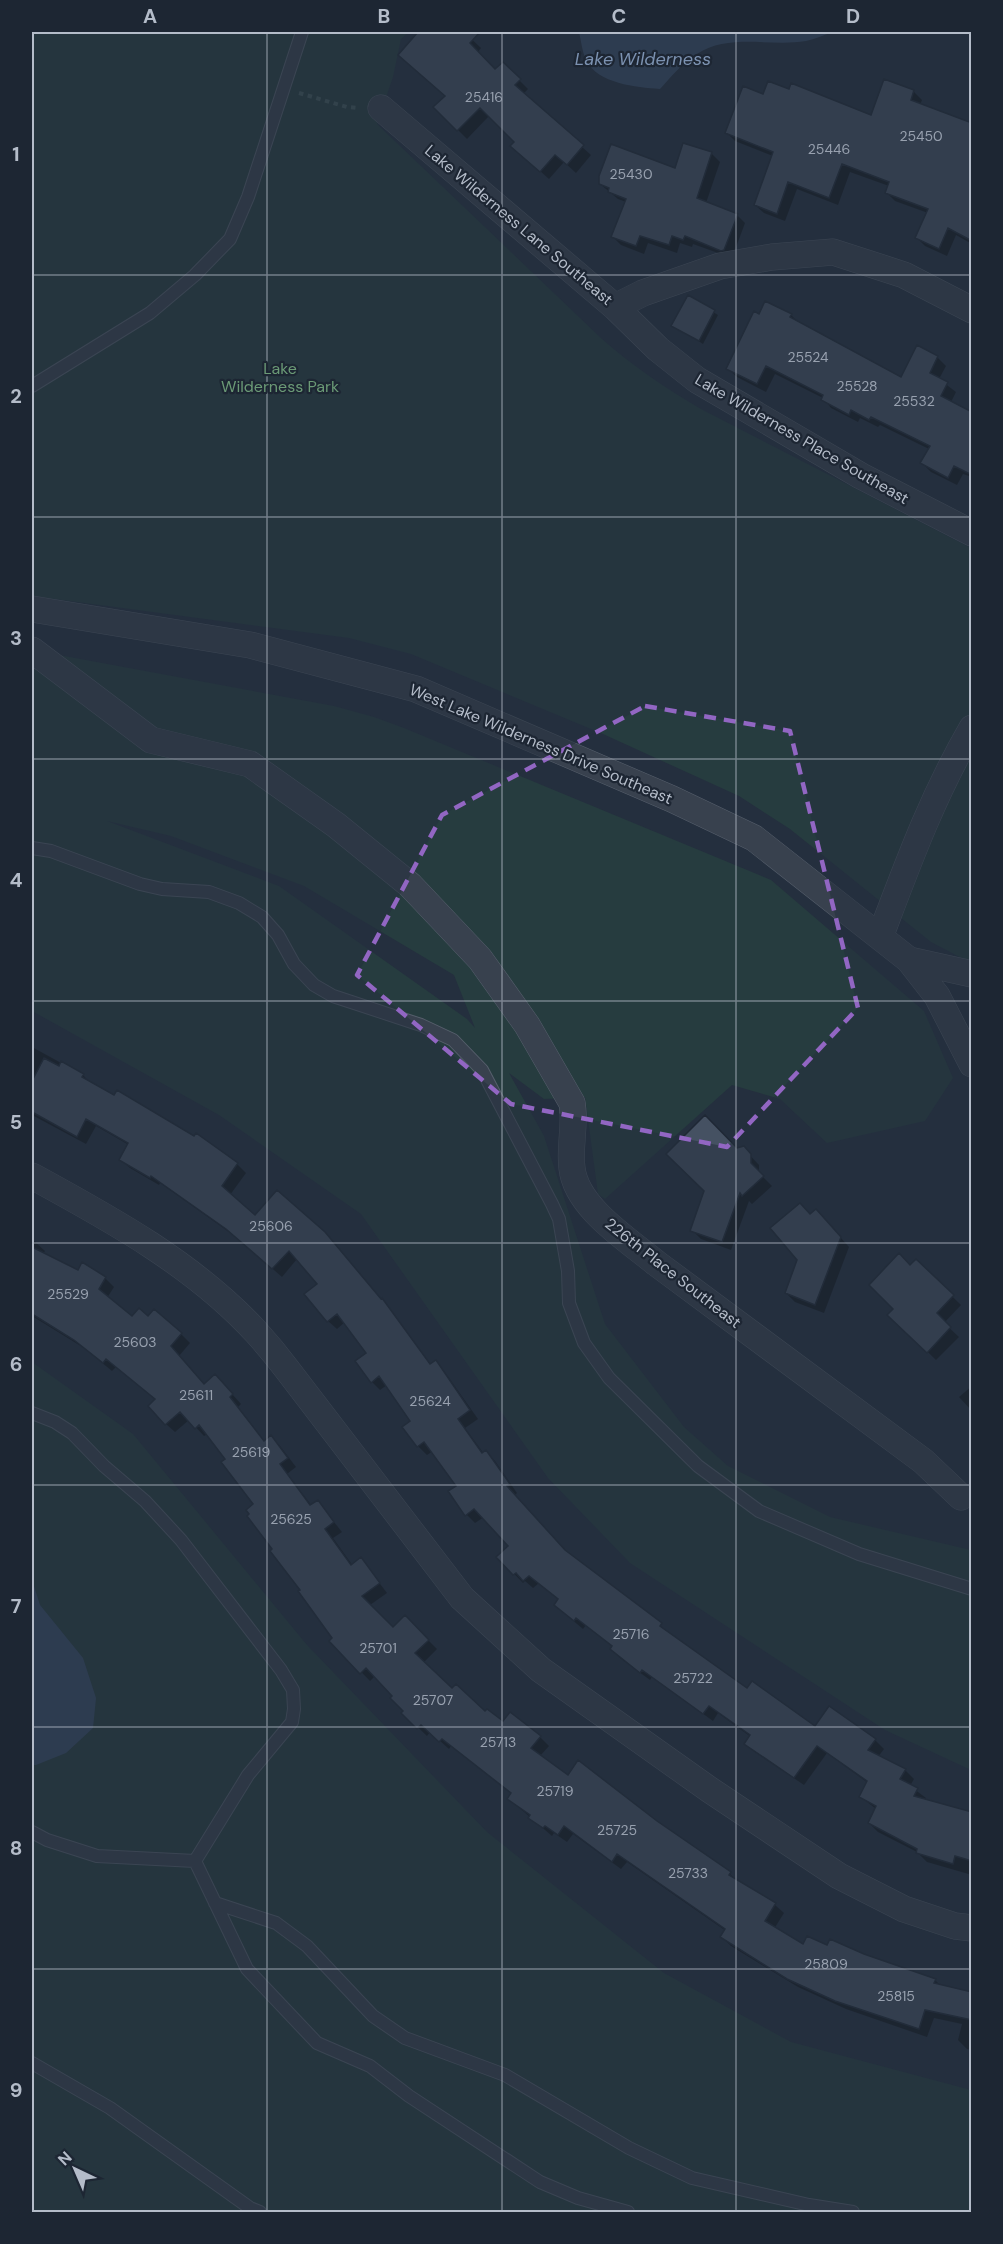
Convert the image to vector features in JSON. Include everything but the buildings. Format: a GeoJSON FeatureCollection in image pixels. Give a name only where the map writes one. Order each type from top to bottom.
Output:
{"type":"FeatureCollection","features":[{"type":"Feature","properties":{"kind":"street","name":"Lake Wilderness Lane Southeast"},"geometry":{"type":"LineString","coordinates":[[381,108],[615,307],[643,292],[720,266],[772,257],[833,252],[904,275],[972,310]]}},
{"type":"Feature","properties":{"kind":"street","name":"Lake Wilderness Place Southeast"},"geometry":{"type":"LineString","coordinates":[[615,307],[658,349],[697,380],[861,476],[972,533]]}},
{"type":"Feature","properties":{"kind":"street","name":"West Lake Wilderness Drive Southeast"},"geometry":{"type":"LineString","coordinates":[[32,609],[250,645],[416,689],[672,799],[754,838],[909,960],[972,974]]}},
{"type":"Feature","properties":{"kind":"street","name":"226th Place Southeast"},"geometry":{"type":"LineString","coordinates":[[32,650],[151,740],[250,765],[336,825],[410,885],[480,959],[527,1025],[572,1103],[572,1167],[574,1182],[583,1198],[616,1230],[656,1263],[922,1461],[961,1497]]}},
{"type":"Feature","properties":{"kind":"street"},"geometry":{"type":"LineString","coordinates":[[880,937],[922,826],[946,771],[972,728]]}},
{"type":"Feature","properties":{"kind":"street"},"geometry":{"type":"LineString","coordinates":[[909,960],[937,996],[972,1064]]}},
{"type":"Feature","properties":{"kind":"street"},"geometry":{"type":"LineString","coordinates":[[32,1176],[85,1204],[173,1260],[214,1292],[256,1332],[462,1598],[541,1670],[710,1790],[838,1876],[904,1909],[955,1926],[972,1928]]}},
{"type":"Feature","properties":{"kind":"lane"},"geometry":{"type":"LineString","coordinates":[[32,386],[150,313],[195,275],[230,239],[248,197],[302,32]]}},
{"type":"Feature","properties":{"kind":"lane"},"geometry":{"type":"LineString","coordinates":[[32,848],[51,851],[140,884],[162,889],[209,892],[239,903],[262,917],[278,935],[294,964],[314,985],[333,996],[421,1025],[453,1040],[482,1070],[559,1219],[568,1271],[569,1304],[584,1343],[609,1378],[698,1466],[759,1511],[859,1554],[972,1589]]}},
{"type":"Feature","properties":{"kind":"lane"},"geometry":{"type":"LineString","coordinates":[[32,1413],[55,1422],[72,1433],[104,1466],[145,1501],[181,1540],[281,1670],[293,1690],[292,1722],[248,1775],[195,1861]]}},
{"type":"Feature","properties":{"kind":"lane"},"geometry":{"type":"LineString","coordinates":[[32,1832],[47,1840],[97,1856],[195,1861]]}},
{"type":"Feature","properties":{"kind":"lane"},"geometry":{"type":"LineString","coordinates":[[195,1861],[247,1970],[317,2043],[370,2066],[409,2096],[540,2182],[578,2198],[628,2212]]}},
{"type":"Feature","properties":{"kind":"lane"},"geometry":{"type":"LineString","coordinates":[[215,1903],[276,1923],[307,1946],[373,2016],[405,2038],[505,2075],[629,2148],[692,2178],[809,2205],[852,2212]]}},
{"type":"Feature","properties":{"kind":"lane"},"geometry":{"type":"LineString","coordinates":[[32,2063],[110,2108],[250,2208],[260,2212]]}},
{"type":"Feature","properties":{"kind":"path"},"geometry":{"type":"LineString","coordinates":[[284,89],[347,107],[381,108]]}},
{"type":"Feature","properties":{"kind":"highlighted area"},"geometry":{"type":"Polygon","coordinates":[[[645,706],[790,731],[858,1008],[727,1147],[511,1104],[357,975],[442,815],[645,706]]]}},
{"type":"Feature","properties":{"kind":"green space","name":"Lake Wilderness Park"},"geometry":{"type":"Polygon","coordinates":[[[32,32],[409,32],[401,39],[393,77],[377,124],[602,339],[650,376],[701,409],[971,548],[971,963],[931,942],[790,829],[739,796],[603,734],[411,654],[349,638],[32,596],[32,32]]]}},
{"type":"Feature","properties":{"kind":"green space"},"geometry":{"type":"Polygon","coordinates":[[[32,650],[334,706],[374,717],[771,880],[924,1011],[953,1078],[925,1121],[827,1143],[780,1099],[732,1085],[605,1199],[598,1194],[585,1097],[544,1099],[509,1073],[544,1136],[605,1324],[684,1427],[728,1466],[830,1517],[971,1550],[971,1770],[885,1730],[630,1563],[548,1478],[361,1214],[219,1115],[32,1011],[32,650]],[[107,821],[279,886],[467,1019],[475,1028],[454,975],[304,886],[171,836],[107,821]]]}},
{"type":"Feature","properties":{"kind":"green space"},"geometry":{"type":"Polygon","coordinates":[[[32,1362],[133,1434],[307,1645],[487,1832],[664,1973],[791,2042],[971,2090],[971,2212],[32,2212],[32,1362]]]}},
{"type":"Feature","properties":{"kind":"water","name":"Lake Wilderness"},"geometry":{"type":"Polygon","coordinates":[[[579,32],[832,32],[806,41],[736,42],[709,48],[686,62],[660,89],[618,83],[599,74],[586,60],[579,32]]]}},
{"type":"Feature","properties":{"kind":"water"},"geometry":{"type":"Polygon","coordinates":[[[32,1580],[40,1605],[83,1658],[96,1698],[93,1728],[66,1753],[36,1765],[32,1765],[32,1580]]]}}]}
